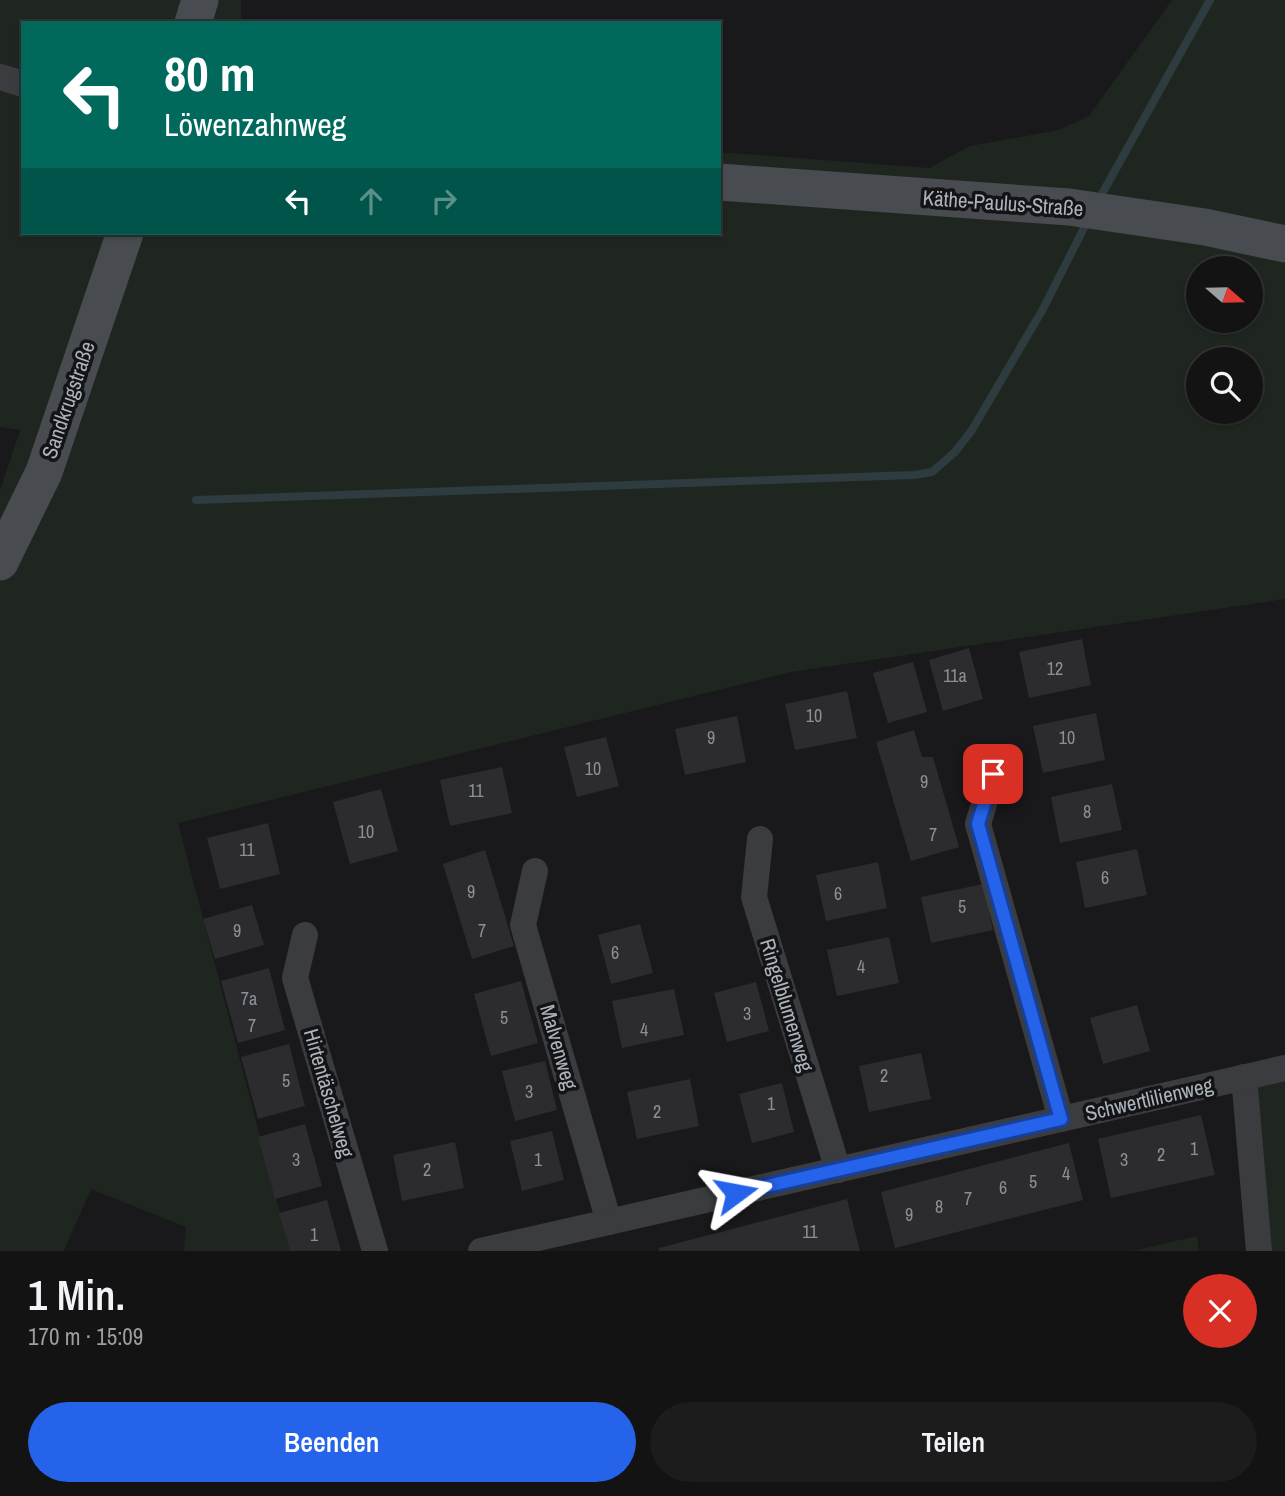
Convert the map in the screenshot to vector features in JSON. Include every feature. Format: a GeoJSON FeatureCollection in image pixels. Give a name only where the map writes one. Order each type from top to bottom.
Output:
{"type":"FeatureCollection","features":[{"type":"Feature","properties":{"kind":"street"},"geometry":{"type":"LineString","coordinates":[[194,21],[200,0]]}},
{"type":"Feature","properties":{"kind":"street"},"geometry":{"type":"LineString","coordinates":[[0,77],[21,83]]}},
{"type":"Feature","properties":{"kind":"street","name":"Käthe-Paulus-Straße"},"geometry":{"type":"LineString","coordinates":[[721,182],[1124,213],[1285,244]]}},
{"type":"Feature","properties":{"kind":"street","name":"Sandkrugstraße"},"geometry":{"type":"LineString","coordinates":[[0,562],[44,472],[124,235]]}},
{"type":"Feature","properties":{"kind":"street"},"geometry":{"type":"LineString","coordinates":[[993,774],[978,824],[1061,1119]]}},
{"type":"Feature","properties":{"kind":"street","name":"Ringelblumenweg"},"geometry":{"type":"LineString","coordinates":[[760,839],[754,897],[838,1170]]}},
{"type":"Feature","properties":{"kind":"street","name":"Malvenweg"},"geometry":{"type":"LineString","coordinates":[[535,871],[523,925],[609,1222]]}},
{"type":"Feature","properties":{"kind":"street","name":"Hirtentäschelweg"},"geometry":{"type":"LineString","coordinates":[[305,935],[295,978],[375,1251]]}},
{"type":"Feature","properties":{"kind":"street","name":"Schwertlilienweg"},"geometry":{"type":"LineString","coordinates":[[481,1251],[1285,1068]]}},
{"type":"Feature","properties":{"kind":"street"},"geometry":{"type":"LineString","coordinates":[[1244,1077],[1259,1251]]}},
{"type":"Feature","properties":{"kind":"shaded area"},"geometry":{"type":"Polygon","coordinates":[[[0,0],[241,0],[241,21],[21,21],[21,235],[721,235],[721,152],[929,168],[970,146],[1059,130],[1089,116],[1172,0],[1285,0],[1285,599],[791,672],[178,823],[290,1251],[184,1251],[186,1227],[91,1189],[64,1251],[0,1251],[0,490],[20,430],[0,427],[0,0]]]}},
{"type":"Feature","properties":{"kind":"shaded area"},"geometry":{"type":"Polygon","coordinates":[[[1285,1068],[1285,1251],[1259,1251],[1244,1077],[1285,1068]]]}},
{"type":"Feature","properties":{"kind":"shaded area"},"geometry":{"type":"Polygon","coordinates":[[[1197,1236],[1199,1251],[1133,1251],[1197,1236]]]}},
{"type":"Feature","properties":{"kind":"building"},"geometry":{"type":"Polygon","coordinates":[[[1082,639],[1091,685],[1029,698],[1019,652],[1082,639]]]}},
{"type":"Feature","properties":{"kind":"building"},"geometry":{"type":"Polygon","coordinates":[[[969,648],[983,699],[943,711],[929,660],[969,648]]]}},
{"type":"Feature","properties":{"kind":"building"},"geometry":{"type":"Polygon","coordinates":[[[913,662],[927,712],[888,723],[873,673],[913,662]]]}},
{"type":"Feature","properties":{"kind":"building"},"geometry":{"type":"Polygon","coordinates":[[[847,691],[857,738],[795,750],[785,704],[847,691]]]}},
{"type":"Feature","properties":{"kind":"building"},"geometry":{"type":"Polygon","coordinates":[[[1096,713],[1105,760],[1043,773],[1033,726],[1096,713]]]}},
{"type":"Feature","properties":{"kind":"building"},"geometry":{"type":"Polygon","coordinates":[[[737,716],[746,762],[685,775],[675,729],[737,716]]]}},
{"type":"Feature","properties":{"kind":"building"},"geometry":{"type":"Polygon","coordinates":[[[914,730],[922,757],[933,757],[959,847],[911,861],[876,742],[914,730]]]}},
{"type":"Feature","properties":{"kind":"building"},"geometry":{"type":"Polygon","coordinates":[[[606,737],[619,786],[577,797],[564,747],[606,737]]]}},
{"type":"Feature","properties":{"kind":"building"},"geometry":{"type":"Polygon","coordinates":[[[502,767],[512,813],[450,826],[440,780],[502,767]]]}},
{"type":"Feature","properties":{"kind":"building"},"geometry":{"type":"Polygon","coordinates":[[[1112,784],[1122,830],[1060,843],[1051,797],[1112,784]]]}},
{"type":"Feature","properties":{"kind":"building"},"geometry":{"type":"Polygon","coordinates":[[[381,789],[398,851],[350,864],[333,802],[381,789]]]}},
{"type":"Feature","properties":{"kind":"building"},"geometry":{"type":"Polygon","coordinates":[[[268,823],[280,874],[220,889],[207,838],[268,823]]]}},
{"type":"Feature","properties":{"kind":"building"},"geometry":{"type":"Polygon","coordinates":[[[1137,849],[1147,895],[1085,908],[1076,862],[1137,849]]]}},
{"type":"Feature","properties":{"kind":"building"},"geometry":{"type":"Polygon","coordinates":[[[485,850],[514,946],[472,959],[443,864],[485,850]]]}},
{"type":"Feature","properties":{"kind":"building"},"geometry":{"type":"Polygon","coordinates":[[[878,862],[887,908],[826,921],[816,875],[878,862]]]}},
{"type":"Feature","properties":{"kind":"building"},"geometry":{"type":"Polygon","coordinates":[[[983,884],[993,930],[931,943],[921,897],[983,884]]]}},
{"type":"Feature","properties":{"kind":"building"},"geometry":{"type":"Polygon","coordinates":[[[252,905],[264,945],[215,959],[203,919],[252,905]]]}},
{"type":"Feature","properties":{"kind":"building"},"geometry":{"type":"Polygon","coordinates":[[[640,924],[653,973],[611,984],[598,935],[640,924]]]}},
{"type":"Feature","properties":{"kind":"building"},"geometry":{"type":"Polygon","coordinates":[[[889,937],[899,983],[837,996],[827,950],[889,937]]]}},
{"type":"Feature","properties":{"kind":"building"},"geometry":{"type":"Polygon","coordinates":[[[269,968],[285,1030],[238,1043],[221,981],[269,968]]]}},
{"type":"Feature","properties":{"kind":"building"},"geometry":{"type":"Polygon","coordinates":[[[521,981],[538,1043],[491,1056],[474,994],[521,981]]]}},
{"type":"Feature","properties":{"kind":"building"},"geometry":{"type":"Polygon","coordinates":[[[756,982],[769,1031],[727,1042],[714,993],[756,982]]]}},
{"type":"Feature","properties":{"kind":"building"},"geometry":{"type":"Polygon","coordinates":[[[674,989],[684,1035],[622,1048],[612,1001],[674,989]]]}},
{"type":"Feature","properties":{"kind":"building"},"geometry":{"type":"Polygon","coordinates":[[[1137,1005],[1150,1051],[1103,1064],[1090,1018],[1137,1005]]]}},
{"type":"Feature","properties":{"kind":"building"},"geometry":{"type":"Polygon","coordinates":[[[289,1044],[305,1106],[258,1119],[241,1057],[289,1044]]]}},
{"type":"Feature","properties":{"kind":"building"},"geometry":{"type":"Polygon","coordinates":[[[921,1053],[931,1099],[869,1112],[859,1066],[921,1053]]]}},
{"type":"Feature","properties":{"kind":"building"},"geometry":{"type":"Polygon","coordinates":[[[545,1061],[557,1110],[515,1121],[502,1071],[545,1061]]]}},
{"type":"Feature","properties":{"kind":"building"},"geometry":{"type":"Polygon","coordinates":[[[690,1079],[699,1126],[637,1139],[627,1092],[690,1079]]]}},
{"type":"Feature","properties":{"kind":"building"},"geometry":{"type":"Polygon","coordinates":[[[782,1083],[794,1132],[752,1143],[739,1094],[782,1083]]]}},
{"type":"Feature","properties":{"kind":"building"},"geometry":{"type":"Polygon","coordinates":[[[1201,1115],[1215,1175],[1111,1198],[1098,1139],[1201,1115]]]}},
{"type":"Feature","properties":{"kind":"building"},"geometry":{"type":"Polygon","coordinates":[[[305,1124],[322,1186],[275,1199],[258,1137],[305,1124]]]}},
{"type":"Feature","properties":{"kind":"building"},"geometry":{"type":"Polygon","coordinates":[[[552,1131],[564,1180],[522,1191],[510,1141],[552,1131]]]}},
{"type":"Feature","properties":{"kind":"building"},"geometry":{"type":"Polygon","coordinates":[[[455,1142],[464,1188],[402,1201],[393,1155],[455,1142]]]}},
{"type":"Feature","properties":{"kind":"building"},"geometry":{"type":"Polygon","coordinates":[[[1069,1143],[1083,1200],[895,1248],[881,1192],[1069,1143]]]}},
{"type":"Feature","properties":{"kind":"building"},"geometry":{"type":"Polygon","coordinates":[[[847,1199],[860,1251],[659,1251],[659,1248],[847,1199]]]}},
{"type":"Feature","properties":{"kind":"building"},"geometry":{"type":"Polygon","coordinates":[[[327,1200],[341,1251],[290,1251],[279,1213],[327,1200]]]}},
{"type":"Feature","properties":{"kind":"waterway"},"geometry":{"type":"LineString","coordinates":[[1098,201],[1210,0]]}},
{"type":"Feature","properties":{"kind":"waterway"},"geometry":{"type":"LineString","coordinates":[[196,500],[914,475],[932,472],[955,452],[972,430],[1043,309],[1089,218]]}},
{"type":"Feature","properties":{"kind":"route"},"geometry":{"type":"LineString","coordinates":[[736,1193],[1061,1119],[978,824],[993,774]]}}]}
